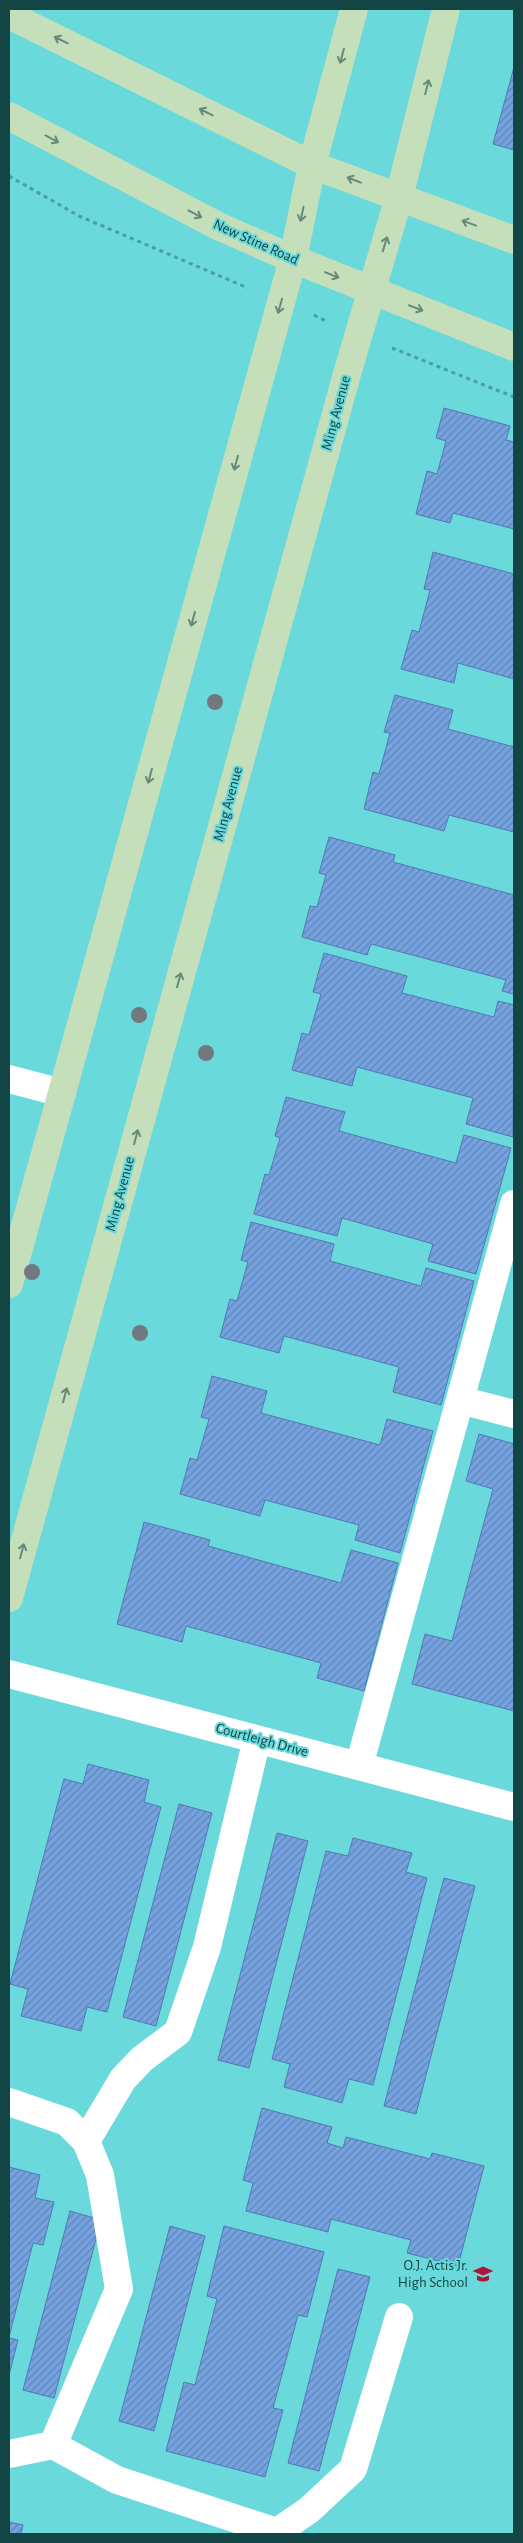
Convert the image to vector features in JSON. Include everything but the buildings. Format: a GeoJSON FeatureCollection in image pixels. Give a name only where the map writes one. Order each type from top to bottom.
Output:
{"type":"FeatureCollection","features":[{"type":"Feature","properties":{"kind":"main road"},"geometry":{"type":"LineString","coordinates":[[9,1284],[293,259],[312,165],[354,9]]}},
{"type":"Feature","properties":{"kind":"main road","name":"Ming Avenue"},"geometry":{"type":"LineString","coordinates":[[9,1598],[370,290],[400,198],[446,9]]}},
{"type":"Feature","properties":{"kind":"main road"},"geometry":{"type":"LineString","coordinates":[[9,14],[312,165],[514,240]]}},
{"type":"Feature","properties":{"kind":"main road","name":"New Stine Road"},"geometry":{"type":"LineString","coordinates":[[9,116],[214,224],[293,259],[514,347]]}},
{"type":"Feature","properties":{"kind":"street"},"geometry":{"type":"LineString","coordinates":[[9,1079],[62,1093]]}},
{"type":"Feature","properties":{"kind":"street"},"geometry":{"type":"LineString","coordinates":[[359,1766],[514,1204]]}},
{"type":"Feature","properties":{"kind":"street"},"geometry":{"type":"LineString","coordinates":[[460,1400],[514,1414]]}},
{"type":"Feature","properties":{"kind":"street","name":"Courtleigh Drive"},"geometry":{"type":"LineString","coordinates":[[9,1674],[514,1807]]}},
{"type":"Feature","properties":{"kind":"street"},"geometry":{"type":"LineString","coordinates":[[86,2141],[124,2079],[142,2059],[178,2032],[208,1947],[257,1739]]}},
{"type":"Feature","properties":{"kind":"street"},"geometry":{"type":"LineString","coordinates":[[9,2102],[67,2122],[86,2141],[100,2175],[119,2289],[53,2445]]}},
{"type":"Feature","properties":{"kind":"street"},"geometry":{"type":"LineString","coordinates":[[9,2454],[53,2445],[116,2480],[277,2532],[309,2510],[353,2469],[399,2317]]}},
{"type":"Feature","properties":{"kind":"place","name":"O.J. Actis Jr. High School"},"geometry":{"type":"Point","coordinates":[483,2274]}}]}
